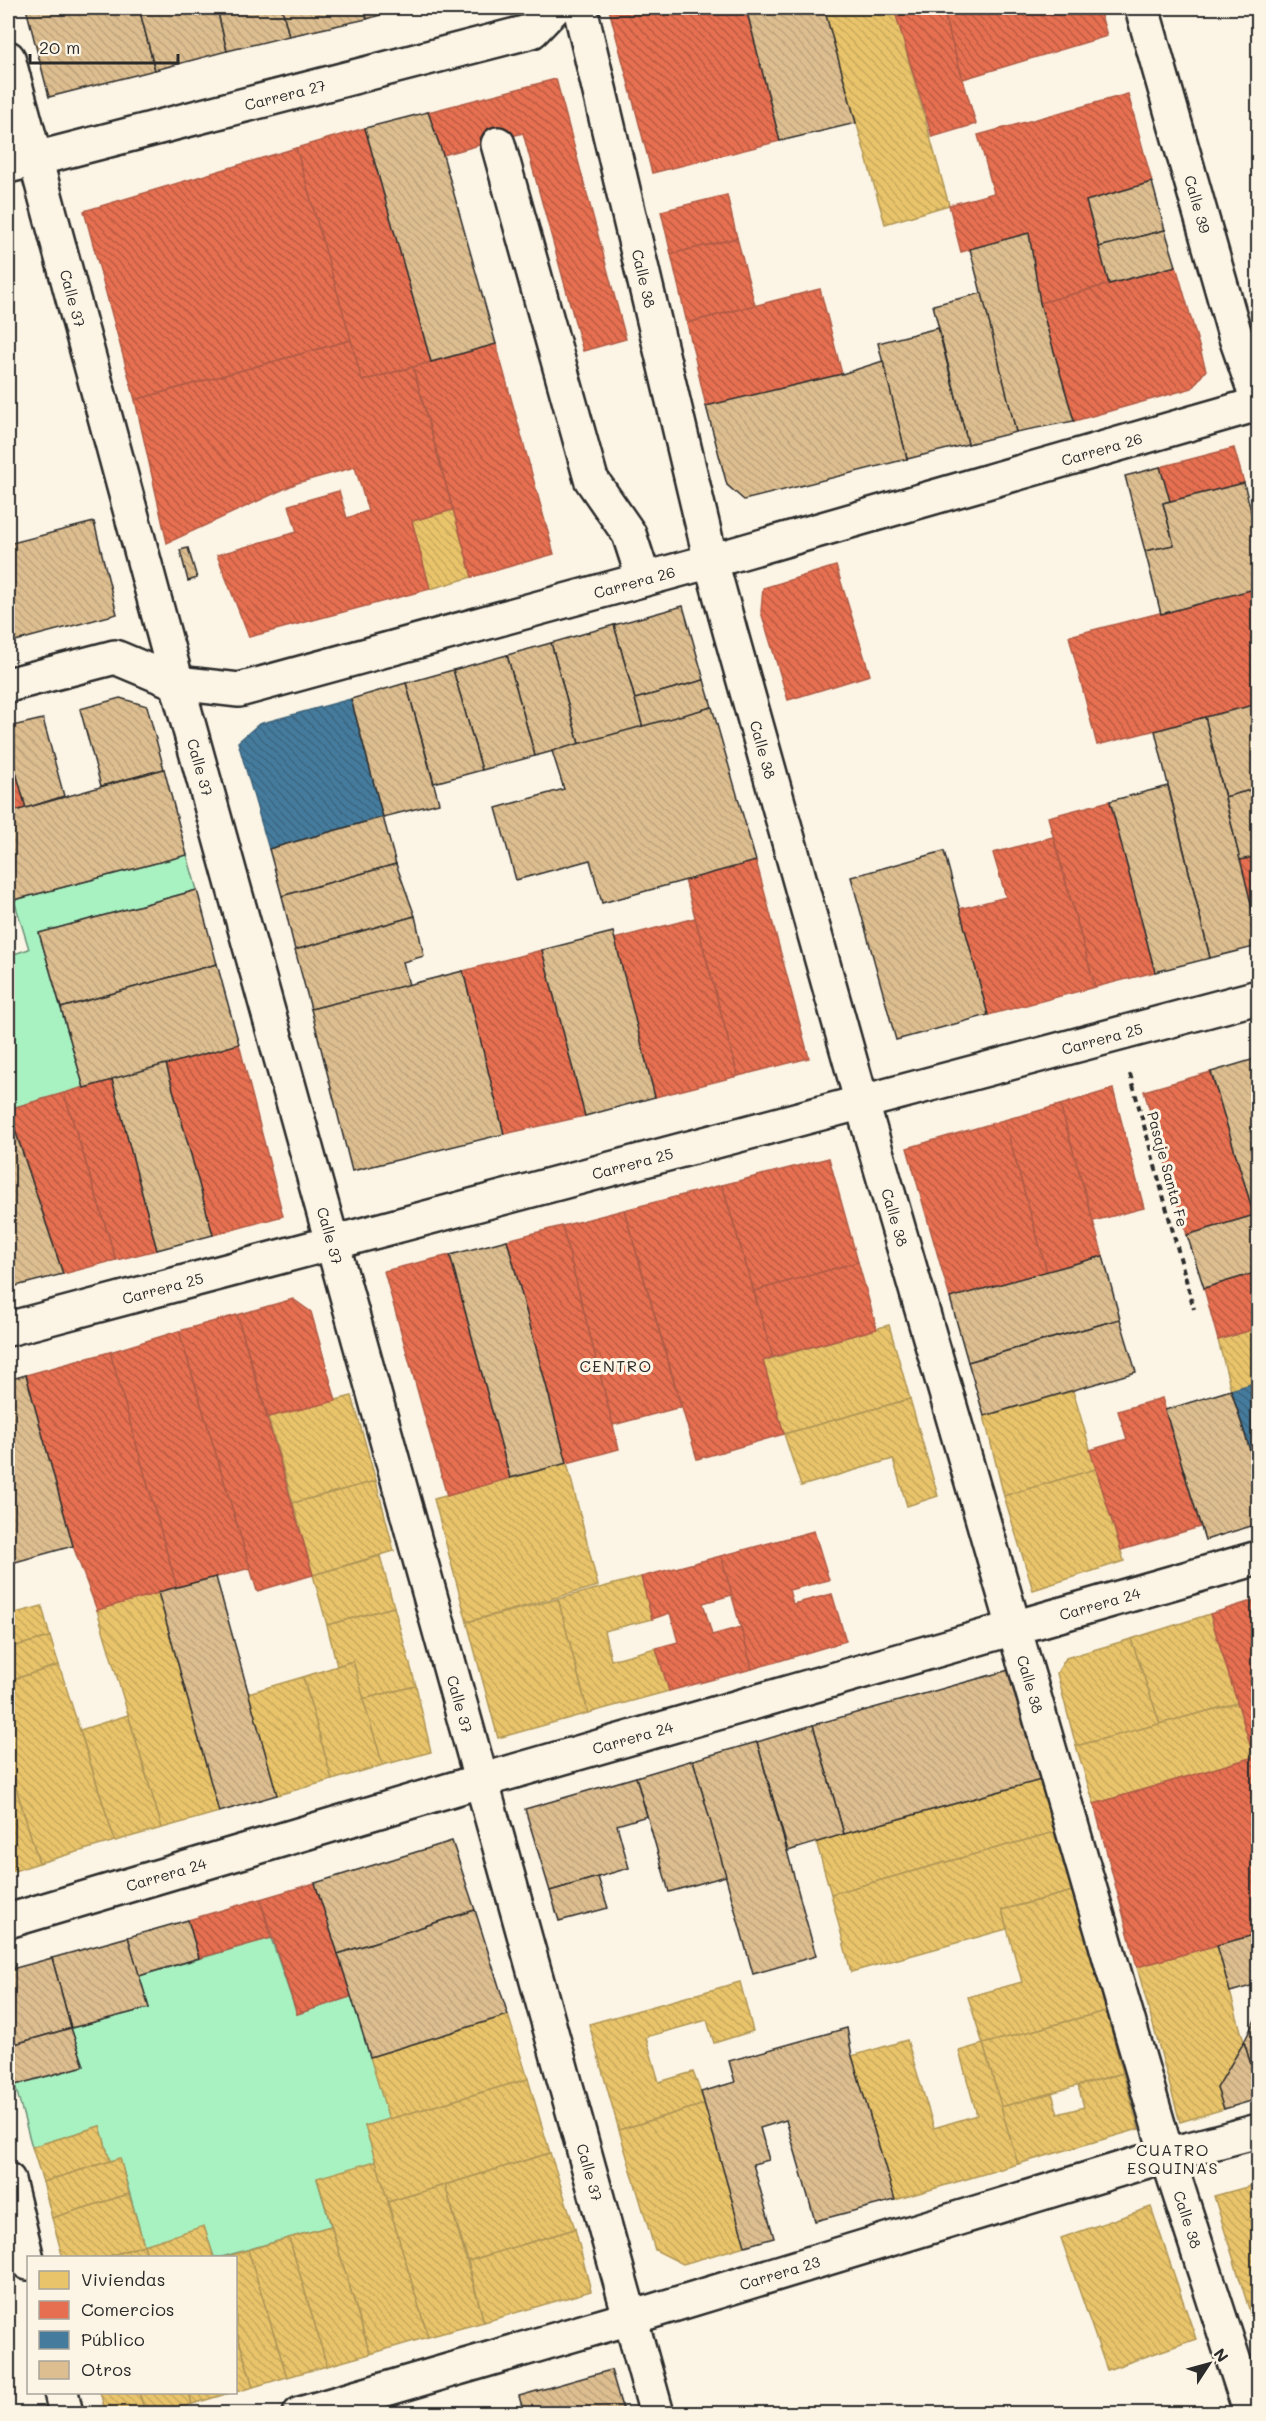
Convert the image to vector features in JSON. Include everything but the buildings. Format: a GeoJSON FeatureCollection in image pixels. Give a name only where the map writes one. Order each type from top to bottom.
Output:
{"type":"FeatureCollection","features":[{"type":"Feature","properties":{"kind":"street","name":"Carrera 27"},"geometry":{"type":"LineString","coordinates":[[22,161],[532,31],[554,8]]}},
{"type":"Feature","properties":{"kind":"street","name":"Calle 38"},"geometry":{"type":"LineString","coordinates":[[580,8],[711,561],[862,1103],[1167,2155],[1251,2414]]}},
{"type":"Feature","properties":{"kind":"street","name":"Calle 39"},"geometry":{"type":"LineString","coordinates":[[1142,8],[1235,335],[1258,403]]}},
{"type":"Feature","properties":{"kind":"street","name":"Calle 37"},"geometry":{"type":"LineString","coordinates":[[8,58],[22,161],[177,683],[657,2414]]}},
{"type":"Feature","properties":{"kind":"street"},"geometry":{"type":"LineString","coordinates":[[498,144],[591,480],[629,534],[643,577]]}},
{"type":"Feature","properties":{"kind":"street","name":"Carrera 26"},"geometry":{"type":"LineString","coordinates":[[8,685],[115,657],[177,683],[239,690],[643,577],[711,561],[1258,403]]}},
{"type":"Feature","properties":{"kind":"street","name":"Carrera 25"},"geometry":{"type":"LineString","coordinates":[[8,1329],[1119,1036],[1258,997]]}},
{"type":"Feature","properties":{"kind":"street","name":"Carrera 24"},"geometry":{"type":"LineString","coordinates":[[8,1921],[480,1781],[1016,1629],[1258,1557]]}},
{"type":"Feature","properties":{"kind":"street","name":"Carrera 23"},"geometry":{"type":"LineString","coordinates":[[300,2414],[630,2318],[1167,2155],[1258,2131]]}},
{"type":"Feature","properties":{"kind":"street"},"geometry":{"type":"LineString","coordinates":[[8,2180],[27,2259]]}},
{"type":"Feature","properties":{"kind":"street"},"geometry":{"type":"LineString","coordinates":[[61,2394],[66,2414]]}},
{"type":"Feature","properties":{"kind":"path","name":"Pasaje Santa Fe"},"geometry":{"type":"LineString","coordinates":[[1119,1036],[1194,1309]]}},
{"type":"Feature","properties":{"kind":"green space"},"geometry":{"type":"Polygon","coordinates":[[[187,855],[197,890],[39,933],[84,1088],[8,1109],[8,956],[29,949],[14,900],[187,855]]]}},
{"type":"Feature","properties":{"kind":"green space"},"geometry":{"type":"Polygon","coordinates":[[[271,1938],[297,2014],[353,1996],[389,2119],[365,2126],[376,2161],[317,2179],[331,2226],[226,2256],[214,2256],[204,2227],[144,2245],[120,2159],[110,2161],[100,2126],[32,2147],[15,2085],[84,2066],[71,2028],[149,2008],[139,1976],[271,1938]]]}},
{"type":"Feature","properties":{"kind":"district","name":"CENTRO"},"geometry":{"type":"Point","coordinates":[616,1365]}},
{"type":"Feature","properties":{"kind":"district","name":"CUATRO ESQUINAS"},"geometry":{"type":"Point","coordinates":[1173,2158]}}]}
